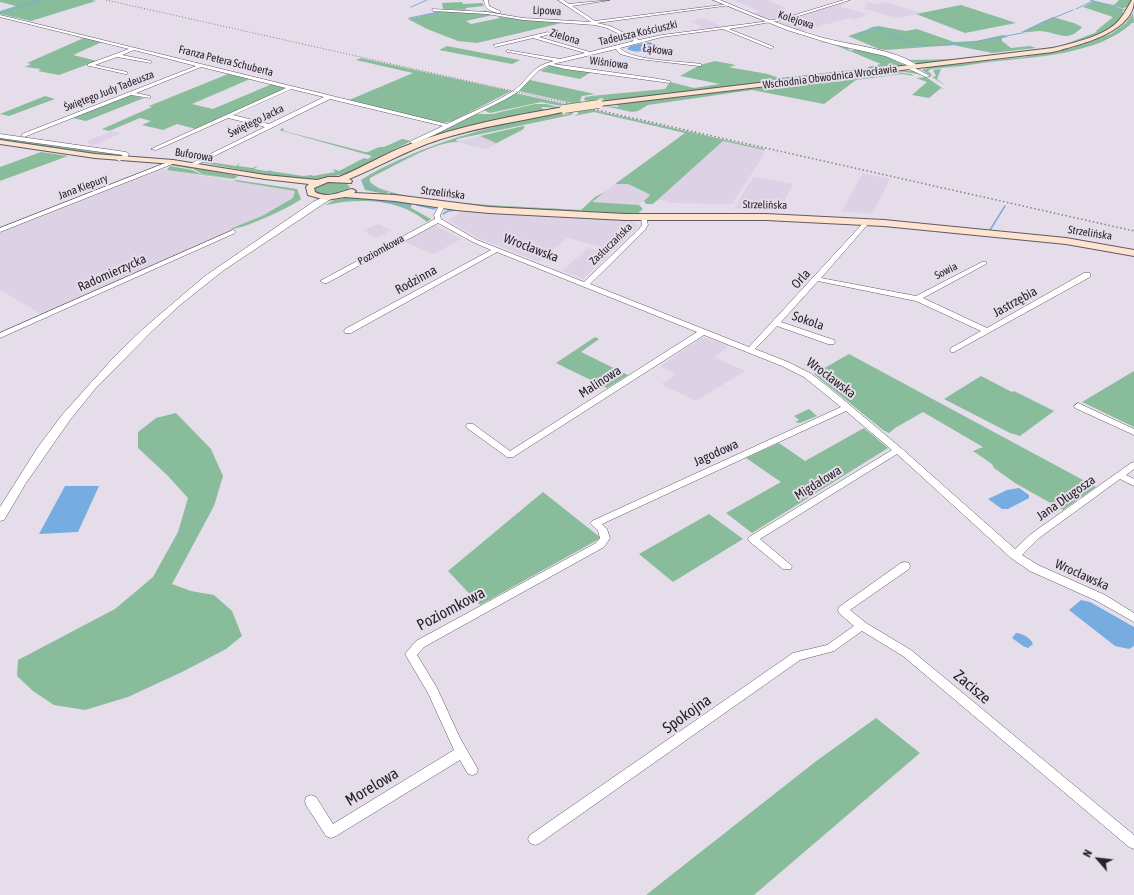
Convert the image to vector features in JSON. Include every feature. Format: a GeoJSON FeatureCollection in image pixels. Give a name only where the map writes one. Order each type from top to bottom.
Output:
{"type":"FeatureCollection","features":[{"type":"Feature","properties":{"kind":"main road","name":"Wschodnia Obwodnica Wrocławia"},"geometry":{"type":"LineString","coordinates":[[341,179],[392,154],[448,134],[564,109],[1026,54],[1070,46],[1093,39],[1119,24],[1134,1]]}},
{"type":"Feature","properties":{"kind":"main road","name":"Wschodnia Obwodnica Wrocławia"},"geometry":{"type":"LineString","coordinates":[[346,194],[357,177],[423,146],[509,120]]}},
{"type":"Feature","properties":{"kind":"main road","name":"Buforowa"},"geometry":{"type":"LineString","coordinates":[[0,142],[119,159],[174,162],[265,177],[313,188],[328,198]]}},
{"type":"Feature","properties":{"kind":"main road"},"geometry":{"type":"LineString","coordinates":[[313,188],[329,179],[341,179]]}},
{"type":"Feature","properties":{"kind":"main road","name":"Strzelińska"},"geometry":{"type":"LineString","coordinates":[[341,179],[353,185],[395,198]]}},
{"type":"Feature","properties":{"kind":"main road","name":"Strzelińska"},"geometry":{"type":"LineString","coordinates":[[346,194],[395,198],[489,210],[644,216],[766,217],[867,222],[1066,241],[1134,253]]}},
{"type":"Feature","properties":{"kind":"main road"},"geometry":{"type":"LineString","coordinates":[[328,198],[346,194]]}},
{"type":"Feature","properties":{"kind":"street"},"geometry":{"type":"LineString","coordinates":[[486,0],[486,4],[491,10],[524,17]]}},
{"type":"Feature","properties":{"kind":"street"},"geometry":{"type":"LineString","coordinates":[[560,0],[591,23],[608,27],[639,42]]}},
{"type":"Feature","properties":{"kind":"street"},"geometry":{"type":"LineString","coordinates":[[568,5],[608,0]]}},
{"type":"Feature","properties":{"kind":"street","name":"Kolejowa"},"geometry":{"type":"LineString","coordinates":[[716,0],[769,22],[817,38],[896,58],[914,67]]}},
{"type":"Feature","properties":{"kind":"street","name":"Tadeusza Kościuszki"},"geometry":{"type":"LineString","coordinates":[[413,142],[491,105],[516,91],[537,69],[547,64],[662,36],[769,22],[796,16],[848,0]]}},
{"type":"Feature","properties":{"kind":"street"},"geometry":{"type":"LineString","coordinates":[[591,23],[729,5]]}},
{"type":"Feature","properties":{"kind":"street","name":"Lipowa"},"geometry":{"type":"LineString","coordinates":[[433,10],[487,12],[523,19],[591,23]]}},
{"type":"Feature","properties":{"kind":"street","name":"Franza Petera Schuberta"},"geometry":{"type":"LineString","coordinates":[[0,16],[448,126]]}},
{"type":"Feature","properties":{"kind":"street"},"geometry":{"type":"LineString","coordinates":[[723,28],[772,48]]}},
{"type":"Feature","properties":{"kind":"street"},"geometry":{"type":"LineString","coordinates":[[495,46],[548,33]]}},
{"type":"Feature","properties":{"kind":"street"},"geometry":{"type":"LineString","coordinates":[[631,39],[662,36]]}},
{"type":"Feature","properties":{"kind":"street","name":"Zielona"},"geometry":{"type":"LineString","coordinates":[[535,37],[589,54]]}},
{"type":"Feature","properties":{"kind":"street","name":"Łąkowa"},"geometry":{"type":"LineString","coordinates":[[617,47],[619,48],[620,52],[639,58],[699,65]]}},
{"type":"Feature","properties":{"kind":"street"},"geometry":{"type":"LineString","coordinates":[[125,73],[90,64],[134,49]]}},
{"type":"Feature","properties":{"kind":"street"},"geometry":{"type":"LineString","coordinates":[[509,51],[560,61]]}},
{"type":"Feature","properties":{"kind":"street"},"geometry":{"type":"LineString","coordinates":[[116,55],[149,62]]}},
{"type":"Feature","properties":{"kind":"street","name":"Wiśniowa"},"geometry":{"type":"LineString","coordinates":[[547,64],[579,70],[610,72],[668,82]]}},
{"type":"Feature","properties":{"kind":"street","name":"Świętego Judy Tadeusza"},"geometry":{"type":"LineString","coordinates":[[24,135],[202,65]]}},
{"type":"Feature","properties":{"kind":"street"},"geometry":{"type":"LineString","coordinates":[[154,149],[289,88]]}},
{"type":"Feature","properties":{"kind":"street"},"geometry":{"type":"LineString","coordinates":[[131,93],[148,97]]}},
{"type":"Feature","properties":{"kind":"street","name":"Świętego Jacka"},"geometry":{"type":"LineString","coordinates":[[192,165],[329,97]]}},
{"type":"Feature","properties":{"kind":"street"},"geometry":{"type":"LineString","coordinates":[[228,116],[269,126]]}},
{"type":"Feature","properties":{"kind":"street"},"geometry":{"type":"LineString","coordinates":[[0,132],[45,138]]}},
{"type":"Feature","properties":{"kind":"street"},"geometry":{"type":"LineString","coordinates":[[0,136],[126,154],[125,157],[119,159]]}},
{"type":"Feature","properties":{"kind":"street","name":"Jana Kiepury"},"geometry":{"type":"LineString","coordinates":[[0,230],[174,162]]}},
{"type":"Feature","properties":{"kind":"street"},"geometry":{"type":"LineString","coordinates":[[0,518],[59,427],[96,381],[141,334],[183,298],[311,200],[313,188]]}},
{"type":"Feature","properties":{"kind":"street"},"geometry":{"type":"LineString","coordinates":[[224,266],[316,204],[328,198]]}},
{"type":"Feature","properties":{"kind":"street"},"geometry":{"type":"LineString","coordinates":[[438,220],[437,215],[442,205]]}},
{"type":"Feature","properties":{"kind":"street","name":"Zasłuczańska"},"geometry":{"type":"LineString","coordinates":[[586,285],[642,230],[645,225],[644,216]]}},
{"type":"Feature","properties":{"kind":"street","name":"Wrocławska"},"geometry":{"type":"LineString","coordinates":[[438,220],[459,233],[495,250],[704,331],[785,364],[807,375],[898,450],[1015,555],[1034,568],[1101,598],[1134,618]]}},
{"type":"Feature","properties":{"kind":"street","name":"Poziomkowa"},"geometry":{"type":"LineString","coordinates":[[324,281],[438,220]]}},
{"type":"Feature","properties":{"kind":"street","name":"Orla"},"geometry":{"type":"LineString","coordinates":[[750,350],[817,279],[867,222]]}},
{"type":"Feature","properties":{"kind":"street","name":"Radomierzycka"},"geometry":{"type":"LineString","coordinates":[[0,336],[233,232]]}},
{"type":"Feature","properties":{"kind":"street","name":"Rodzinna"},"geometry":{"type":"LineString","coordinates":[[348,330],[495,250]]}},
{"type":"Feature","properties":{"kind":"street","name":"Sowia"},"geometry":{"type":"LineString","coordinates":[[918,299],[984,263]]}},
{"type":"Feature","properties":{"kind":"street","name":"Jastrzębia"},"geometry":{"type":"LineString","coordinates":[[954,350],[1088,275]]}},
{"type":"Feature","properties":{"kind":"street"},"geometry":{"type":"LineString","coordinates":[[817,279],[918,299],[987,331]]}},
{"type":"Feature","properties":{"kind":"street","name":"Sokola"},"geometry":{"type":"LineString","coordinates":[[776,323],[831,342]]}},
{"type":"Feature","properties":{"kind":"street","name":"Malinowa"},"geometry":{"type":"LineString","coordinates":[[470,426],[510,455],[704,331]]}},
{"type":"Feature","properties":{"kind":"street"},"geometry":{"type":"LineString","coordinates":[[1078,406],[1134,432]]}},
{"type":"Feature","properties":{"kind":"street","name":"Jagodowa"},"geometry":{"type":"LineString","coordinates":[[595,523],[847,407]]}},
{"type":"Feature","properties":{"kind":"street","name":"Migdałowa"},"geometry":{"type":"LineString","coordinates":[[787,566],[753,538],[898,450]]}},
{"type":"Feature","properties":{"kind":"street","name":"Jana Długosza"},"geometry":{"type":"LineString","coordinates":[[1015,555],[1036,536],[1134,465]]}},
{"type":"Feature","properties":{"kind":"street"},"geometry":{"type":"LineString","coordinates":[[1120,476],[1134,483]]}},
{"type":"Feature","properties":{"kind":"street","name":"Poziomkowa"},"geometry":{"type":"LineString","coordinates":[[472,770],[455,740],[443,710],[411,654],[420,644],[600,546],[605,538],[602,530],[595,523]]}},
{"type":"Feature","properties":{"kind":"street","name":"Zacisze"},"geometry":{"type":"LineString","coordinates":[[905,566],[843,610],[862,626],[907,653],[1050,774],[1134,842]]}},
{"type":"Feature","properties":{"kind":"street","name":"Spokojna"},"geometry":{"type":"LineString","coordinates":[[535,839],[797,656],[830,648],[862,626]]}},
{"type":"Feature","properties":{"kind":"street","name":"Morelowa"},"geometry":{"type":"LineString","coordinates":[[310,801],[331,832],[462,752]]}},
{"type":"Feature","properties":{"kind":"shaded area"},"geometry":{"type":"Polygon","coordinates":[[[733,0],[766,0],[787,8],[780,10],[796,15],[769,20],[751,14],[760,11],[733,0]]]}},
{"type":"Feature","properties":{"kind":"shaded area"},"geometry":{"type":"Polygon","coordinates":[[[860,0],[877,4],[886,2],[921,13],[900,18],[889,16],[862,8],[868,7],[864,5],[868,3],[860,0]]]}},
{"type":"Feature","properties":{"kind":"shaded area"},"geometry":{"type":"Polygon","coordinates":[[[839,3],[844,4],[839,6],[866,14],[863,15],[865,16],[855,19],[873,24],[849,18],[802,31],[778,23],[794,18],[804,19],[799,17],[839,3]]]}},
{"type":"Feature","properties":{"kind":"shaded area"},"geometry":{"type":"Polygon","coordinates":[[[706,18],[722,27],[705,29],[690,21],[706,18]]]}},
{"type":"Feature","properties":{"kind":"shaded area"},"geometry":{"type":"Polygon","coordinates":[[[112,131],[122,133],[95,145],[88,144],[87,141],[112,131]]]}},
{"type":"Feature","properties":{"kind":"shaded area"},"geometry":{"type":"Polygon","coordinates":[[[480,136],[497,143],[485,149],[459,142],[480,136]]]}},
{"type":"Feature","properties":{"kind":"shaded area"},"geometry":{"type":"Polygon","coordinates":[[[723,141],[764,150],[763,156],[732,204],[671,203],[658,199],[723,141]]]}},
{"type":"Feature","properties":{"kind":"shaded area"},"geometry":{"type":"Polygon","coordinates":[[[160,169],[295,191],[293,198],[262,216],[41,314],[0,290],[0,232],[160,169]]]}},
{"type":"Feature","properties":{"kind":"shaded area"},"geometry":{"type":"Polygon","coordinates":[[[863,173],[890,179],[872,214],[842,211],[863,173]]]}},
{"type":"Feature","properties":{"kind":"shaded area"},"geometry":{"type":"Polygon","coordinates":[[[753,177],[793,184],[780,209],[734,209],[753,177]]]}},
{"type":"Feature","properties":{"kind":"shaded area"},"geometry":{"type":"Polygon","coordinates":[[[615,184],[628,184],[650,195],[639,205],[591,202],[615,184]]]}},
{"type":"Feature","properties":{"kind":"shaded area"},"geometry":{"type":"Polygon","coordinates":[[[461,211],[632,221],[639,226],[614,250],[567,238],[539,262],[476,237],[448,221],[461,211]]]}},
{"type":"Feature","properties":{"kind":"shaded area"},"geometry":{"type":"Polygon","coordinates":[[[379,224],[393,232],[387,231],[385,232],[386,234],[376,238],[363,230],[379,224]]]}},
{"type":"Feature","properties":{"kind":"shaded area"},"geometry":{"type":"Polygon","coordinates":[[[433,224],[461,239],[434,254],[402,241],[433,224]]]}},
{"type":"Feature","properties":{"kind":"shaded area"},"geometry":{"type":"Polygon","coordinates":[[[588,248],[611,253],[583,279],[562,271],[588,248]]]}},
{"type":"Feature","properties":{"kind":"shaded area"},"geometry":{"type":"Polygon","coordinates":[[[702,338],[707,338],[729,346],[714,357],[745,371],[696,401],[661,384],[676,374],[660,366],[702,338]]]}},
{"type":"Feature","properties":{"kind":"green space"},"geometry":{"type":"Polygon","coordinates":[[[0,0],[96,1],[31,21],[0,14],[0,11],[16,6],[0,2],[0,0]]]}},
{"type":"Feature","properties":{"kind":"green space"},"geometry":{"type":"Polygon","coordinates":[[[1119,0],[1132,0],[1128,7],[1123,8],[1125,9],[1104,4],[1125,10],[1122,11],[1124,14],[1115,25],[1107,31],[1090,38],[1053,49],[921,64],[888,55],[911,60],[958,59],[1029,51],[1063,45],[1097,32],[1096,31],[1113,17],[1083,7],[1094,1],[1114,5],[1119,0]]]}},
{"type":"Feature","properties":{"kind":"green space"},"geometry":{"type":"Polygon","coordinates":[[[462,2],[463,4],[482,3],[484,6],[465,8],[467,10],[443,9],[442,3],[462,2]]]}},
{"type":"Feature","properties":{"kind":"green space"},"geometry":{"type":"Polygon","coordinates":[[[961,5],[1016,23],[965,33],[916,14],[961,5]]]}},
{"type":"Feature","properties":{"kind":"green space"},"geometry":{"type":"Polygon","coordinates":[[[442,11],[497,14],[466,21],[471,24],[500,18],[498,17],[566,22],[477,43],[458,41],[427,29],[408,19],[442,11]]]}},
{"type":"Feature","properties":{"kind":"green space"},"geometry":{"type":"Polygon","coordinates":[[[1133,13],[1134,23],[1118,34],[1102,42],[1083,48],[1045,56],[931,69],[928,71],[932,75],[931,76],[922,70],[931,67],[1024,57],[1072,48],[1111,34],[1126,23],[1133,13]]]}},
{"type":"Feature","properties":{"kind":"green space"},"geometry":{"type":"Polygon","coordinates":[[[1053,17],[1082,27],[1072,35],[1067,36],[1040,31],[1021,32],[1053,17]]]}},
{"type":"Feature","properties":{"kind":"green space"},"geometry":{"type":"Polygon","coordinates":[[[878,26],[906,31],[917,29],[954,42],[976,41],[1003,35],[1008,37],[1002,38],[1002,41],[1011,48],[1030,46],[1036,48],[992,53],[953,45],[886,50],[879,49],[848,36],[878,26]]]}},
{"type":"Feature","properties":{"kind":"green space"},"geometry":{"type":"Polygon","coordinates":[[[86,37],[102,42],[73,55],[97,61],[59,75],[38,71],[41,69],[25,67],[31,64],[27,63],[86,37]]]}},
{"type":"Feature","properties":{"kind":"green space"},"geometry":{"type":"Polygon","coordinates":[[[819,42],[827,42],[849,48],[848,49],[852,51],[854,49],[884,55],[904,65],[605,101],[602,98],[595,100],[593,103],[584,100],[585,97],[591,96],[665,89],[670,82],[694,88],[720,84],[680,76],[700,65],[715,61],[736,65],[729,67],[768,74],[779,78],[868,68],[881,64],[830,43],[819,42]]]}},
{"type":"Feature","properties":{"kind":"green space"},"geometry":{"type":"Polygon","coordinates":[[[447,46],[520,60],[512,64],[439,50],[447,46]]]}},
{"type":"Feature","properties":{"kind":"green space"},"geometry":{"type":"Polygon","coordinates":[[[361,58],[511,91],[453,121],[442,123],[349,100],[413,73],[356,60],[361,58]]]}},
{"type":"Feature","properties":{"kind":"green space"},"geometry":{"type":"Polygon","coordinates":[[[551,65],[591,72],[580,79],[540,71],[551,65]]]}},
{"type":"Feature","properties":{"kind":"green space"},"geometry":{"type":"Polygon","coordinates":[[[941,69],[937,79],[946,86],[932,77],[936,76],[933,70],[941,69]]]}},
{"type":"Feature","properties":{"kind":"green space"},"geometry":{"type":"Polygon","coordinates":[[[905,71],[916,71],[923,75],[905,72],[856,78],[854,79],[902,73],[911,74],[914,76],[902,74],[856,80],[824,104],[752,90],[648,105],[638,111],[632,112],[604,106],[619,107],[616,104],[905,71]]]}},
{"type":"Feature","properties":{"kind":"green space"},"geometry":{"type":"Polygon","coordinates":[[[228,74],[250,79],[192,104],[213,109],[272,84],[288,88],[196,129],[177,124],[163,130],[142,125],[151,121],[140,118],[109,131],[102,129],[152,107],[149,106],[228,74]]]}},
{"type":"Feature","properties":{"kind":"green space"},"geometry":{"type":"Polygon","coordinates":[[[926,77],[945,90],[941,88],[929,98],[912,95],[927,82],[916,78],[926,77]]]}},
{"type":"Feature","properties":{"kind":"green space"},"geometry":{"type":"Polygon","coordinates":[[[530,80],[595,94],[582,96],[580,101],[585,103],[581,105],[519,91],[530,80]]]}},
{"type":"Feature","properties":{"kind":"green space"},"geometry":{"type":"Polygon","coordinates":[[[515,93],[574,106],[567,107],[541,102],[490,113],[483,110],[515,93]]]}},
{"type":"Feature","properties":{"kind":"green space"},"geometry":{"type":"Polygon","coordinates":[[[129,95],[144,98],[86,121],[72,118],[66,120],[129,95]]]}},
{"type":"Feature","properties":{"kind":"green space"},"geometry":{"type":"Polygon","coordinates":[[[45,96],[55,99],[9,116],[0,114],[45,96]]]}},
{"type":"Feature","properties":{"kind":"green space"},"geometry":{"type":"Polygon","coordinates":[[[535,104],[546,104],[562,108],[541,107],[544,110],[551,110],[473,126],[470,125],[454,130],[349,174],[380,158],[476,114],[492,114],[535,104]]]}},
{"type":"Feature","properties":{"kind":"green space"},"geometry":{"type":"Polygon","coordinates":[[[585,108],[765,149],[723,141],[653,204],[646,204],[644,201],[650,195],[649,194],[628,184],[615,184],[685,133],[594,112],[574,116],[578,114],[578,111],[585,108]]]}},
{"type":"Feature","properties":{"kind":"green space"},"geometry":{"type":"Polygon","coordinates":[[[570,110],[574,112],[571,115],[457,139],[456,141],[462,143],[458,142],[438,145],[426,150],[370,178],[370,182],[383,190],[406,196],[436,200],[470,204],[581,210],[595,197],[605,192],[592,202],[639,205],[643,209],[636,215],[502,210],[389,195],[389,192],[385,194],[365,190],[361,180],[418,151],[478,131],[560,112],[564,115],[570,113],[570,110]]]}},
{"type":"Feature","properties":{"kind":"green space"},"geometry":{"type":"Polygon","coordinates":[[[523,126],[525,127],[522,130],[485,149],[496,143],[480,136],[523,126]]]}},
{"type":"Feature","properties":{"kind":"green space"},"geometry":{"type":"Polygon","coordinates":[[[283,128],[284,131],[365,152],[379,147],[384,147],[402,139],[411,141],[346,174],[311,180],[272,176],[199,162],[202,161],[236,166],[240,163],[238,166],[253,168],[258,166],[254,169],[313,176],[335,172],[333,169],[339,171],[364,158],[368,159],[372,156],[279,130],[283,128]]]}},
{"type":"Feature","properties":{"kind":"green space"},"geometry":{"type":"Polygon","coordinates":[[[0,137],[124,155],[122,157],[107,156],[0,140],[0,137]]]}},
{"type":"Feature","properties":{"kind":"green space"},"geometry":{"type":"Polygon","coordinates":[[[41,152],[68,156],[0,181],[0,167],[41,152]]]}},
{"type":"Feature","properties":{"kind":"green space"},"geometry":{"type":"Polygon","coordinates":[[[172,163],[238,176],[234,179],[202,174],[193,169],[169,165],[172,163]]]}},
{"type":"Feature","properties":{"kind":"green space"},"geometry":{"type":"Polygon","coordinates":[[[170,166],[192,170],[200,174],[232,179],[167,170],[170,166]]]}},
{"type":"Feature","properties":{"kind":"green space"},"geometry":{"type":"Polygon","coordinates":[[[236,180],[297,189],[301,199],[296,203],[245,226],[230,229],[262,216],[293,198],[295,191],[234,181],[236,180]]]}},
{"type":"Feature","properties":{"kind":"green space"},"geometry":{"type":"Polygon","coordinates":[[[327,181],[345,182],[350,187],[348,191],[331,195],[322,195],[314,191],[314,187],[327,181]]]}},
{"type":"Feature","properties":{"kind":"green space"},"geometry":{"type":"Polygon","coordinates":[[[357,196],[413,203],[411,208],[431,219],[427,222],[404,208],[378,202],[351,201],[325,205],[334,200],[357,196]]]}},
{"type":"Feature","properties":{"kind":"green space"},"geometry":{"type":"Polygon","coordinates":[[[595,337],[599,339],[581,352],[628,375],[607,388],[556,363],[595,337]]]}},
{"type":"Feature","properties":{"kind":"green space"},"geometry":{"type":"Polygon","coordinates":[[[849,354],[1096,487],[1063,510],[1015,483],[973,451],[983,447],[923,412],[889,433],[883,430],[814,374],[849,354]]]}},
{"type":"Feature","properties":{"kind":"green space"},"geometry":{"type":"Polygon","coordinates":[[[1134,371],[1134,427],[1082,402],[1134,371]]]}},
{"type":"Feature","properties":{"kind":"green space"},"geometry":{"type":"Polygon","coordinates":[[[981,376],[1054,411],[1020,436],[1010,433],[944,399],[981,376]]]}},
{"type":"Feature","properties":{"kind":"green space"},"geometry":{"type":"Polygon","coordinates":[[[809,409],[817,416],[800,423],[795,422],[799,420],[794,416],[809,409]]]}},
{"type":"Feature","properties":{"kind":"green space"},"geometry":{"type":"Polygon","coordinates":[[[176,413],[211,449],[223,476],[214,506],[172,584],[191,591],[214,595],[232,611],[242,636],[226,649],[182,672],[128,697],[85,710],[54,705],[33,691],[17,676],[18,660],[115,609],[153,577],[178,532],[188,498],[167,475],[138,448],[138,432],[156,418],[176,413]]]}},
{"type":"Feature","properties":{"kind":"green space"},"geometry":{"type":"Polygon","coordinates":[[[864,428],[888,448],[752,533],[726,513],[781,482],[746,458],[779,443],[805,461],[864,428]]]}},
{"type":"Feature","properties":{"kind":"green space"},"geometry":{"type":"Polygon","coordinates":[[[543,492],[601,538],[480,605],[448,571],[543,492]]]}},
{"type":"Feature","properties":{"kind":"green space"},"geometry":{"type":"Polygon","coordinates":[[[709,514],[743,539],[673,582],[639,554],[709,514]]]}},
{"type":"Feature","properties":{"kind":"green space"},"geometry":{"type":"Polygon","coordinates":[[[876,718],[920,753],[754,895],[646,895],[815,762],[876,718]]]}},
{"type":"Feature","properties":{"kind":"water"},"geometry":{"type":"Polygon","coordinates":[[[649,42],[658,45],[643,51],[631,51],[627,49],[630,46],[649,42]]]}},
{"type":"Feature","properties":{"kind":"water"},"geometry":{"type":"Polygon","coordinates":[[[65,486],[99,486],[78,532],[39,534],[65,486]]]}},
{"type":"Feature","properties":{"kind":"water"},"geometry":{"type":"Polygon","coordinates":[[[1019,488],[1029,495],[1029,498],[1008,509],[1002,509],[988,499],[1007,490],[1019,488]]]}},
{"type":"Feature","properties":{"kind":"water"},"geometry":{"type":"Polygon","coordinates":[[[1081,600],[1090,602],[1134,627],[1134,646],[1129,649],[1115,646],[1069,610],[1081,600]]]}},
{"type":"Feature","properties":{"kind":"water"},"geometry":{"type":"Polygon","coordinates":[[[1016,633],[1026,636],[1033,644],[1028,648],[1023,646],[1012,638],[1016,633]]]}},
{"type":"Feature","properties":{"kind":"waterway"},"geometry":{"type":"LineString","coordinates":[[0,13],[42,0]]}},
{"type":"Feature","properties":{"kind":"waterway"},"geometry":{"type":"LineString","coordinates":[[411,7],[427,0]]}},
{"type":"Feature","properties":{"kind":"waterway"},"geometry":{"type":"LineString","coordinates":[[1090,0],[1124,10]]}},
{"type":"Feature","properties":{"kind":"waterway"},"geometry":{"type":"LineString","coordinates":[[1076,9],[1093,1]]}},
{"type":"Feature","properties":{"kind":"waterway"},"geometry":{"type":"LineString","coordinates":[[984,40],[1022,33],[1041,23],[1073,10]]}},
{"type":"Feature","properties":{"kind":"waterway"},"geometry":{"type":"LineString","coordinates":[[409,18],[444,11]]}},
{"type":"Feature","properties":{"kind":"waterway"},"geometry":{"type":"LineString","coordinates":[[484,11],[515,17]]}},
{"type":"Feature","properties":{"kind":"waterway"},"geometry":{"type":"LineString","coordinates":[[509,18],[522,20]]}},
{"type":"Feature","properties":{"kind":"waterway"},"geometry":{"type":"LineString","coordinates":[[555,20],[583,22]]}},
{"type":"Feature","properties":{"kind":"waterway"},"geometry":{"type":"LineString","coordinates":[[858,36],[873,27],[907,42],[916,44],[934,46],[981,41]]}},
{"type":"Feature","properties":{"kind":"waterway"},"geometry":{"type":"LineString","coordinates":[[364,180],[369,189],[377,190],[376,191]]}},
{"type":"Feature","properties":{"kind":"waterway"},"geometry":{"type":"LineString","coordinates":[[344,200],[357,198],[411,205]]}},
{"type":"Feature","properties":{"kind":"waterway"},"geometry":{"type":"LineString","coordinates":[[417,205],[435,209]]}},
{"type":"Feature","properties":{"kind":"waterway"},"geometry":{"type":"LineString","coordinates":[[990,230],[1005,206]]}},
{"type":"Feature","properties":{"kind":"waterway"},"geometry":{"type":"LineString","coordinates":[[443,214],[448,211],[456,210]]}},
{"type":"Feature","properties":{"kind":"railway"},"geometry":{"type":"LineString","coordinates":[[106,0],[571,104]]}},
{"type":"Feature","properties":{"kind":"railway"},"geometry":{"type":"LineString","coordinates":[[566,103],[1134,231]]}}]}
